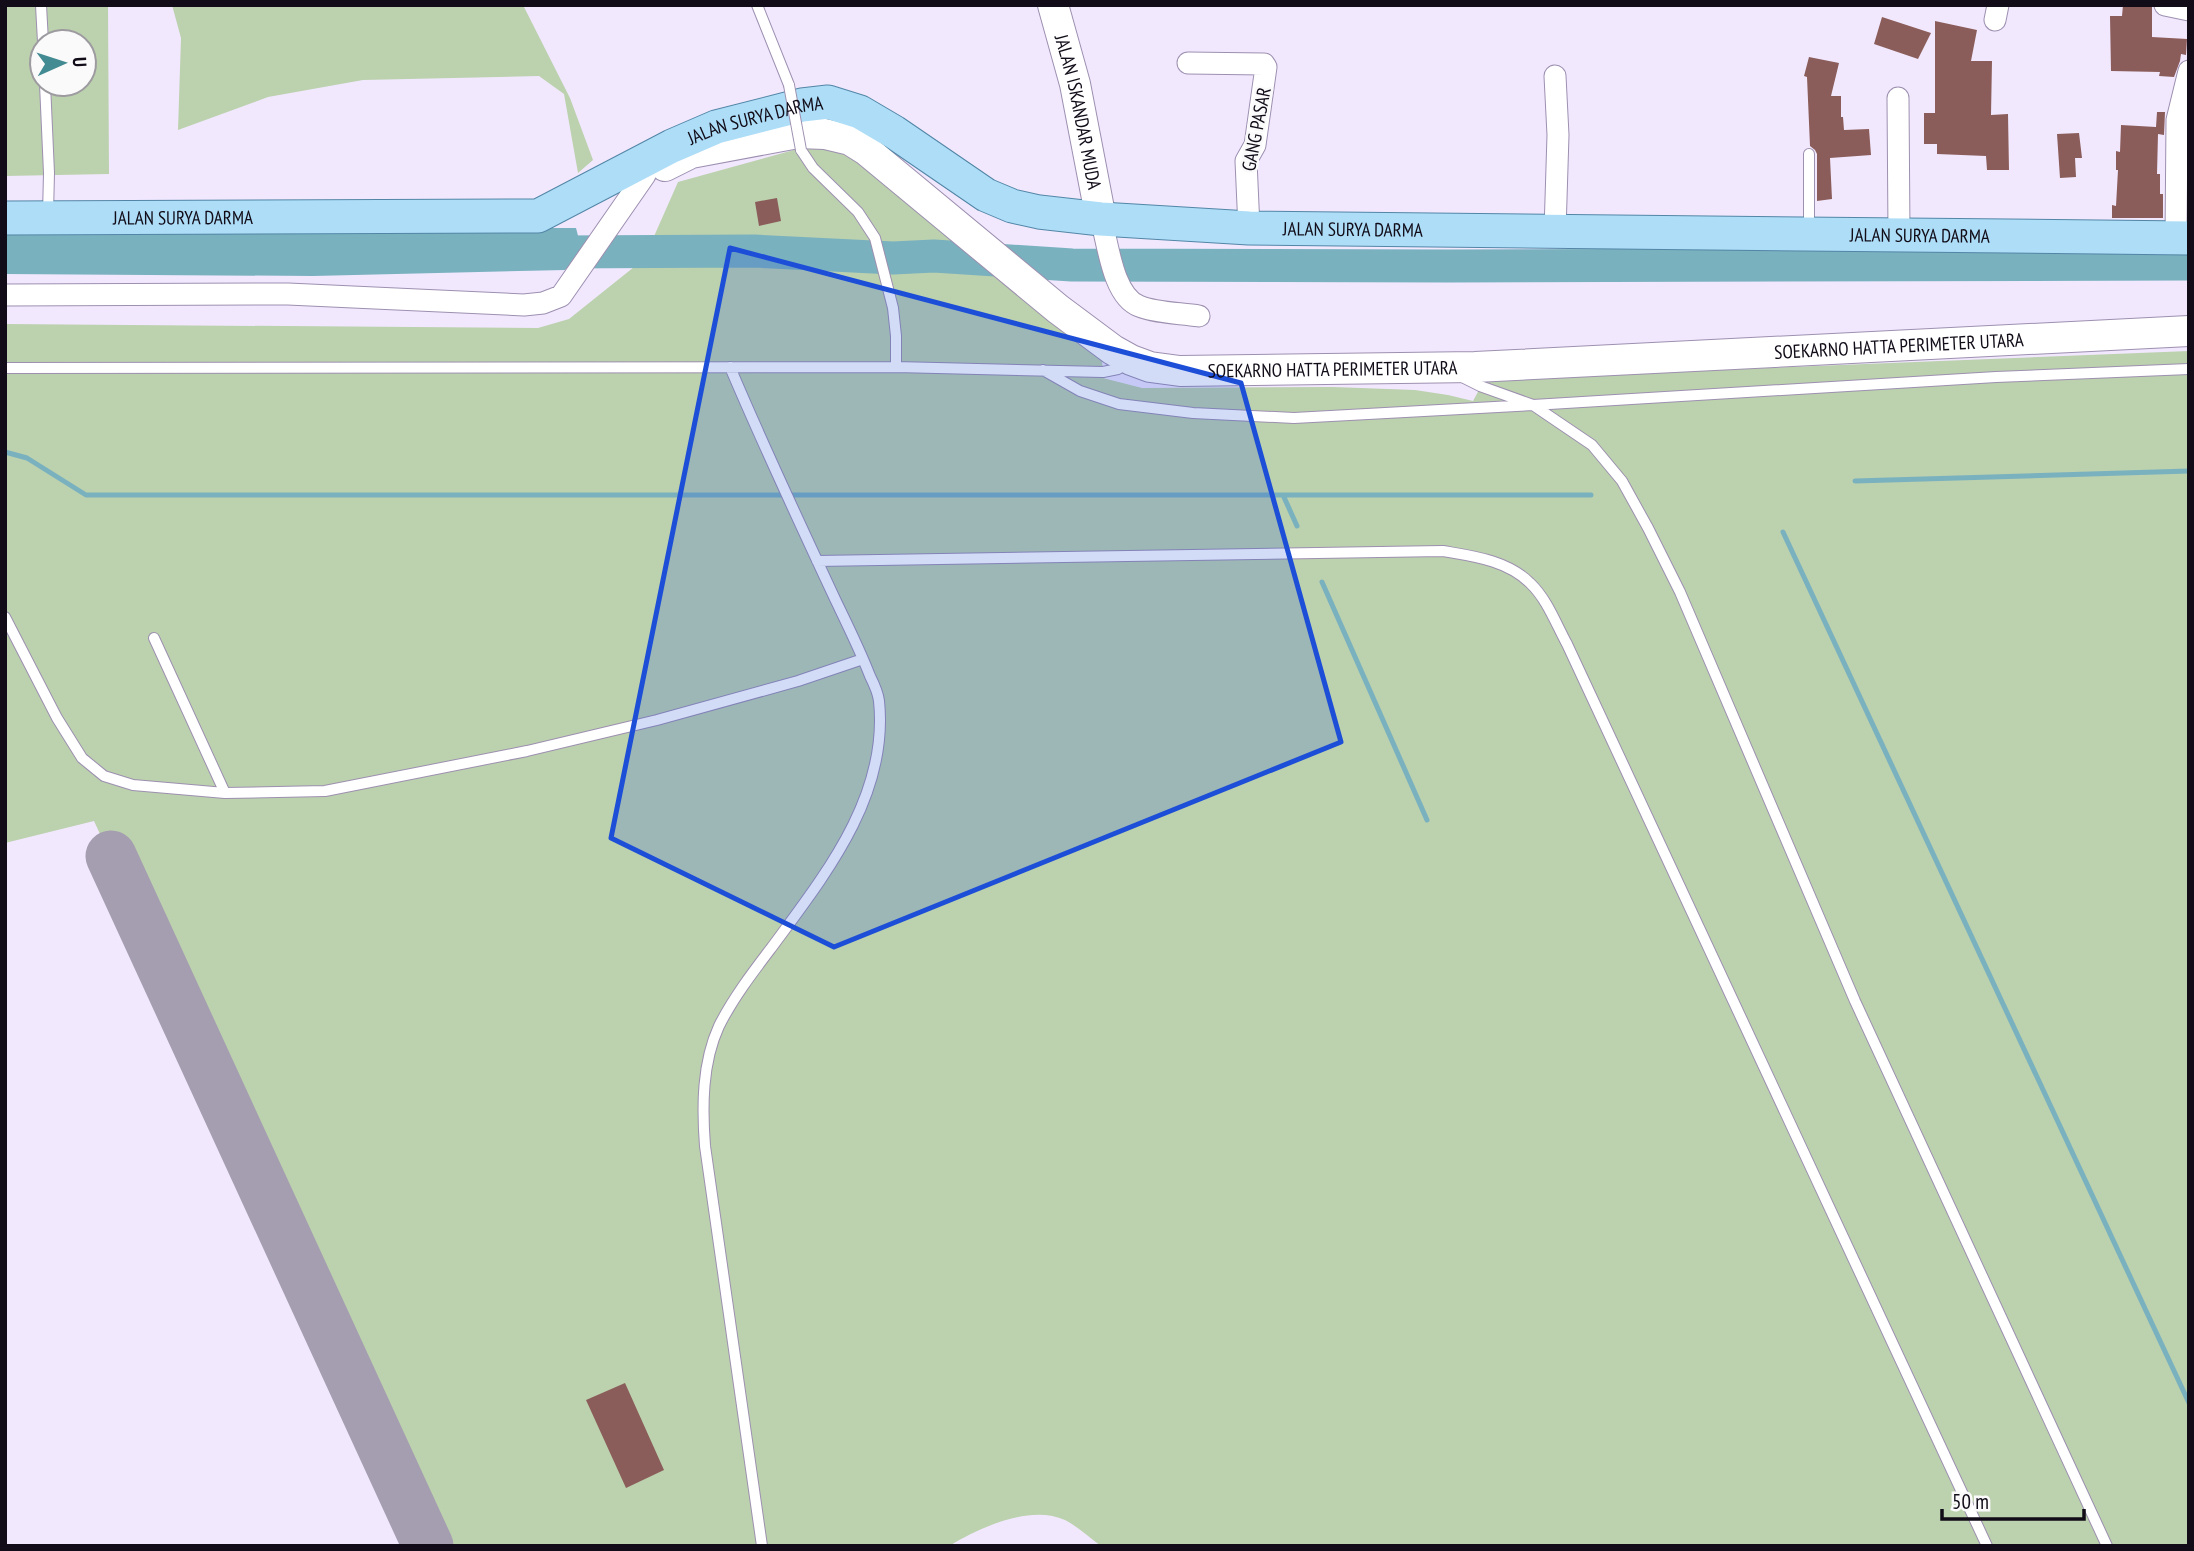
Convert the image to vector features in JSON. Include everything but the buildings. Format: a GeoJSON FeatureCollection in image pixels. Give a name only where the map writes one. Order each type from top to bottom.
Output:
{"type":"FeatureCollection","features":[{"type":"Feature","properties":{"kind":"main road","name":"JALAN ISKANDAR MUDA"},"geometry":{"type":"LineString","coordinates":[[1053,5],[1075,84],[1105,233]]}},
{"type":"Feature","properties":{"kind":"main road","name":"JALAN SURYA DARMA"},"geometry":{"type":"LineString","coordinates":[[5,218],[48,208],[494,196],[568,199],[716,127],[802,105],[828,102],[860,112],[894,132],[986,195],[1012,206],[1105,233],[1248,228],[2183,238]]}},
{"type":"Feature","properties":{"kind":"main road","name":"SOEKARNO HATTA PERIMETER UTARA"},"geometry":{"type":"LineString","coordinates":[[568,199],[601,198],[691,153],[798,133],[825,134],[850,140],[866,149],[967,230],[1058,309],[1113,350],[1150,367],[1180,371],[1445,368],[2189,331]]}},
{"type":"Feature","properties":{"kind":"main road","name":"JALAN SURYA DARMA"},"geometry":{"type":"LineString","coordinates":[[5,198],[48,208]]}},
{"type":"Feature","properties":{"kind":"street"},"geometry":{"type":"LineString","coordinates":[[2165,5],[2189,10]]}},
{"type":"Feature","properties":{"kind":"street","name":"GANG PASAR"},"geometry":{"type":"LineString","coordinates":[[1188,63],[1266,66],[1255,145],[1246,161],[1248,228]]}},
{"type":"Feature","properties":{"kind":"street"},"geometry":{"type":"LineString","coordinates":[[2183,238],[2178,120],[2189,71]]}},
{"type":"Feature","properties":{"kind":"street"},"geometry":{"type":"LineString","coordinates":[[1555,76],[1558,135],[1555,231]]}},
{"type":"Feature","properties":{"kind":"street"},"geometry":{"type":"LineString","coordinates":[[1898,98],[1899,234]]}},
{"type":"Feature","properties":{"kind":"street"},"geometry":{"type":"LineString","coordinates":[[5,295],[288,295],[524,305],[543,303],[561,296],[645,175]]}},
{"type":"Feature","properties":{"kind":"street"},"geometry":{"type":"LineString","coordinates":[[1105,233],[1116,278],[1127,299],[1140,307],[1199,316]]}},
{"type":"Feature","properties":{"kind":"lane"},"geometry":{"type":"LineString","coordinates":[[41,5],[42,28]]}},
{"type":"Feature","properties":{"kind":"lane"},"geometry":{"type":"LineString","coordinates":[[757,5],[789,85],[801,150],[813,168],[858,212],[875,239],[893,308],[896,367]]}},
{"type":"Feature","properties":{"kind":"lane"},"geometry":{"type":"LineString","coordinates":[[46,98],[48,208]]}},
{"type":"Feature","properties":{"kind":"lane"},"geometry":{"type":"LineString","coordinates":[[1809,154],[1809,232]]}},
{"type":"Feature","properties":{"kind":"lane"},"geometry":{"type":"LineString","coordinates":[[5,368],[896,367],[1104,372],[1118,369],[1131,360]]}},
{"type":"Feature","properties":{"kind":"lane"},"geometry":{"type":"LineString","coordinates":[[730,367],[782,487],[863,659],[878,696],[881,720],[871,782],[850,835],[817,887],[746,982],[719,1027],[707,1064],[705,1146],[762,1546]]}},
{"type":"Feature","properties":{"kind":"lane"},"geometry":{"type":"LineString","coordinates":[[1445,368],[1480,386],[1533,405],[1592,445],[1622,481],[1680,592],[1855,1001],[2107,1546]]}},
{"type":"Feature","properties":{"kind":"lane"},"geometry":{"type":"LineString","coordinates":[[1043,370],[1080,390],[1119,404],[1193,413],[1294,418],[1996,377],[2189,369]]}},
{"type":"Feature","properties":{"kind":"lane"},"geometry":{"type":"LineString","coordinates":[[817,561],[1443,551],[1479,557],[1508,568],[1530,582],[1545,603],[1567,644],[1987,1546]]}},
{"type":"Feature","properties":{"kind":"lane"},"geometry":{"type":"LineString","coordinates":[[5,617],[63,728],[82,758],[104,776],[133,785],[225,793],[325,791],[527,751],[657,720],[798,681],[863,659]]}},
{"type":"Feature","properties":{"kind":"lane"},"geometry":{"type":"LineString","coordinates":[[154,638],[225,793]]}},
{"type":"Feature","properties":{"kind":"highlighted area"},"geometry":{"type":"Polygon","coordinates":[[[730,248],[1241,383],[1341,742],[834,947],[611,838],[730,248]]]}},
{"type":"Feature","properties":{"kind":"green space"},"geometry":{"type":"Polygon","coordinates":[[[5,5],[108,5],[109,174],[5,176],[5,5]]]}},
{"type":"Feature","properties":{"kind":"green space"},"geometry":{"type":"Polygon","coordinates":[[[172,5],[523,5],[570,98],[593,160],[578,173],[564,94],[539,76],[363,80],[268,97],[178,130],[181,38],[172,5]]]}},
{"type":"Feature","properties":{"kind":"green space"},"geometry":{"type":"Polygon","coordinates":[[[843,142],[1102,359],[1103,378],[1142,388],[1333,387],[1415,390],[1473,401],[1486,377],[2189,351],[2189,1546],[1101,1546],[1065,1520],[1036,1515],[1005,1520],[949,1546],[428,1546],[94,821],[5,843],[5,324],[538,328],[569,319],[644,259],[678,182],[812,145],[843,142]]]}},
{"type":"Feature","properties":{"kind":"water"},"geometry":{"type":"Polygon","coordinates":[[[576,228],[582,251],[565,270],[313,276],[5,274],[5,229],[576,228]]]}},
{"type":"Feature","properties":{"kind":"waterway"},"geometry":{"type":"LineString","coordinates":[[559,252],[754,251],[893,258],[934,256],[1072,265],[2189,264]]}},
{"type":"Feature","properties":{"kind":"waterway"},"geometry":{"type":"LineString","coordinates":[[5,452],[27,458],[86,495],[1591,495]]}},
{"type":"Feature","properties":{"kind":"waterway"},"geometry":{"type":"LineString","coordinates":[[1855,481],[2189,471]]}},
{"type":"Feature","properties":{"kind":"waterway"},"geometry":{"type":"LineString","coordinates":[[1283,495],[1297,526]]}},
{"type":"Feature","properties":{"kind":"waterway"},"geometry":{"type":"LineString","coordinates":[[1783,532],[2189,1403]]}},
{"type":"Feature","properties":{"kind":"waterway"},"geometry":{"type":"LineString","coordinates":[[1322,582],[1427,820]]}},
{"type":"Feature","properties":{"kind":"taxiway"},"geometry":{"type":"LineString","coordinates":[[111,856],[428,1546]]}}]}
